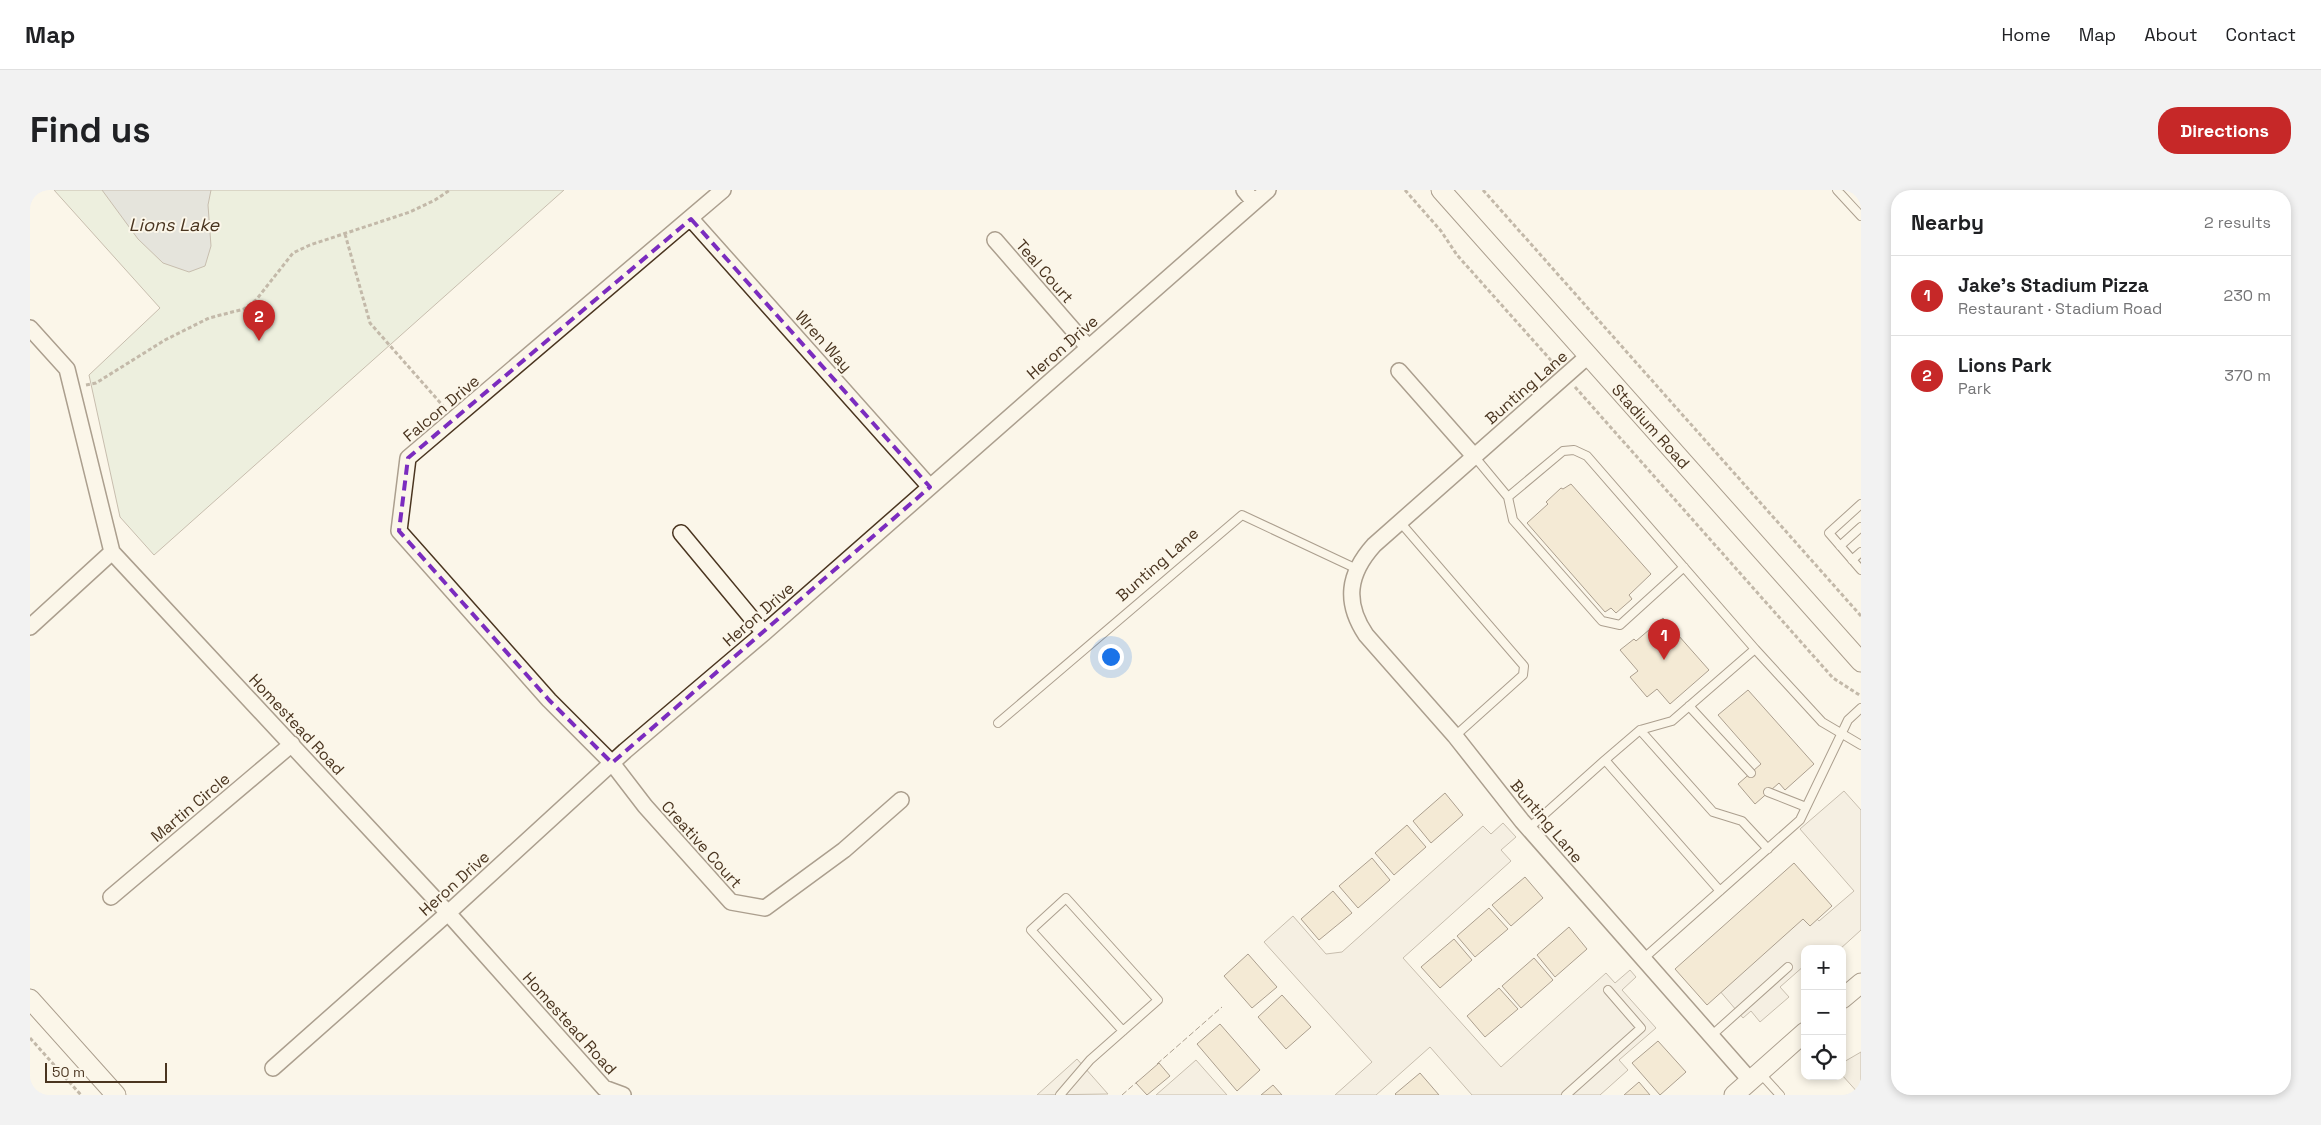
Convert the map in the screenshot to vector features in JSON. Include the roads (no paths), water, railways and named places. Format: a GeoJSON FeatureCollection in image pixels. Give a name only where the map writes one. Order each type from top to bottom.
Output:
{"type":"FeatureCollection","features":[{"type":"Feature","properties":{"kind":"street","name":"Falcon Drive"},"geometry":{"type":"LineString","coordinates":[[612,763],[549,700],[399,531],[408,458],[723,190]]}},
{"type":"Feature","properties":{"kind":"street"},"geometry":{"type":"LineString","coordinates":[[1244,190],[1254,202]]}},
{"type":"Feature","properties":{"kind":"street","name":"Heron Drive"},"geometry":{"type":"LineString","coordinates":[[273,1068],[448,913],[612,763],[764,633],[1268,190]]}},
{"type":"Feature","properties":{"kind":"street","name":"Stadium Road"},"geometry":{"type":"LineString","coordinates":[[1441,190],[1861,662]]}},
{"type":"Feature","properties":{"kind":"street","name":"Wren Way"},"geometry":{"type":"LineString","coordinates":[[691,219],[930,487]]}},
{"type":"Feature","properties":{"kind":"street","name":"Teal Court"},"geometry":{"type":"LineString","coordinates":[[995,240],[1088,348]]}},
{"type":"Feature","properties":{"kind":"street","name":"Homestead Road"},"geometry":{"type":"LineString","coordinates":[[30,328],[67,369],[112,552],[448,913],[604,1088],[622,1095]]}},
{"type":"Feature","properties":{"kind":"street","name":"Bunting Lane"},"geometry":{"type":"LineString","coordinates":[[1588,356],[1374,545],[1364,556],[1352,585],[1356,620],[1366,635],[1455,736],[1529,828],[1643,959],[1711,1036],[1755,1076]]}},
{"type":"Feature","properties":{"kind":"street"},"geometry":{"type":"LineString","coordinates":[[1399,371],[1474,456]]}},
{"type":"Feature","properties":{"kind":"street"},"geometry":{"type":"LineString","coordinates":[[681,533],[764,633]]}},
{"type":"Feature","properties":{"kind":"street"},"geometry":{"type":"LineString","coordinates":[[30,627],[112,552]]}},
{"type":"Feature","properties":{"kind":"street","name":"Martin Circle"},"geometry":{"type":"LineString","coordinates":[[111,897],[292,744]]}},
{"type":"Feature","properties":{"kind":"street","name":"Creative Court"},"geometry":{"type":"LineString","coordinates":[[612,763],[645,806],[731,902],[765,908],[844,850],[901,800]]}},
{"type":"Feature","properties":{"kind":"street"},"geometry":{"type":"LineString","coordinates":[[1846,996],[1861,983]]}},
{"type":"Feature","properties":{"kind":"street"},"geometry":{"type":"LineString","coordinates":[[30,999],[116,1095]]}},
{"type":"Feature","properties":{"kind":"street"},"geometry":{"type":"LineString","coordinates":[[1734,1095],[1802,1035]]}},
{"type":"Feature","properties":{"kind":"lane"},"geometry":{"type":"LineString","coordinates":[[1838,190],[1861,216]]}},
{"type":"Feature","properties":{"kind":"lane"},"geometry":{"type":"LineString","coordinates":[[1508,496],[1563,451],[1570,449],[1586,456],[1755,649],[1822,722],[1861,745]]}},
{"type":"Feature","properties":{"kind":"lane"},"geometry":{"type":"LineString","coordinates":[[1474,456],[1508,496],[1513,520],[1602,621],[1620,625],[1684,567]]}},
{"type":"Feature","properties":{"kind":"lane"},"geometry":{"type":"LineString","coordinates":[[1861,504],[1829,533],[1861,570]]}},
{"type":"Feature","properties":{"kind":"lane","name":"Bunting Lane"},"geometry":{"type":"LineString","coordinates":[[998,723],[1242,515],[1357,569]]}},
{"type":"Feature","properties":{"kind":"lane"},"geometry":{"type":"LineString","coordinates":[[1400,522],[1524,666],[1523,675],[1455,736]]}},
{"type":"Feature","properties":{"kind":"lane"},"geometry":{"type":"LineString","coordinates":[[1840,546],[1861,527]]}},
{"type":"Feature","properties":{"kind":"lane"},"geometry":{"type":"LineString","coordinates":[[1852,560],[1861,552]]}},
{"type":"Feature","properties":{"kind":"lane"},"geometry":{"type":"LineString","coordinates":[[1529,828],[1640,730],[1672,721],[1755,649]]}},
{"type":"Feature","properties":{"kind":"lane"},"geometry":{"type":"LineString","coordinates":[[1689,706],[1751,773]]}},
{"type":"Feature","properties":{"kind":"lane"},"geometry":{"type":"LineString","coordinates":[[1643,959],[1800,820],[1848,720],[1861,708]]}},
{"type":"Feature","properties":{"kind":"lane"},"geometry":{"type":"LineString","coordinates":[[1640,730],[1713,812],[1742,821],[1768,849]]}},
{"type":"Feature","properties":{"kind":"lane"},"geometry":{"type":"LineString","coordinates":[[1605,760],[1720,891]]}},
{"type":"Feature","properties":{"kind":"lane"},"geometry":{"type":"LineString","coordinates":[[1768,792],[1806,808]]}},
{"type":"Feature","properties":{"kind":"lane"},"geometry":{"type":"LineString","coordinates":[[1060,1095],[1090,1060],[1123,1031],[1158,1000],[1066,898],[1031,930],[1123,1031]]}},
{"type":"Feature","properties":{"kind":"lane"},"geometry":{"type":"LineString","coordinates":[[1711,1036],[1788,967]]}},
{"type":"Feature","properties":{"kind":"lane"},"geometry":{"type":"LineString","coordinates":[[1566,1095],[1641,1028],[1608,990]]}},
{"type":"Feature","properties":{"kind":"lane"},"geometry":{"type":"LineString","coordinates":[[1755,1076],[1780,1095]]}},
{"type":"Feature","properties":{"kind":"water","name":"Lions Lake"},"geometry":{"type":"Polygon","coordinates":[[[102,190],[211,190],[208,205],[211,246],[205,266],[189,272],[163,263],[138,239],[102,190]]]}},
{"type":"Feature","properties":{"kind":"place","name":"Lions Park"},"geometry":{"type":"Point","coordinates":[259,341]}},
{"type":"Feature","properties":{"kind":"place","name":"Jake's Stadium Pizza"},"geometry":{"type":"Point","coordinates":[1664,660]}}]}
